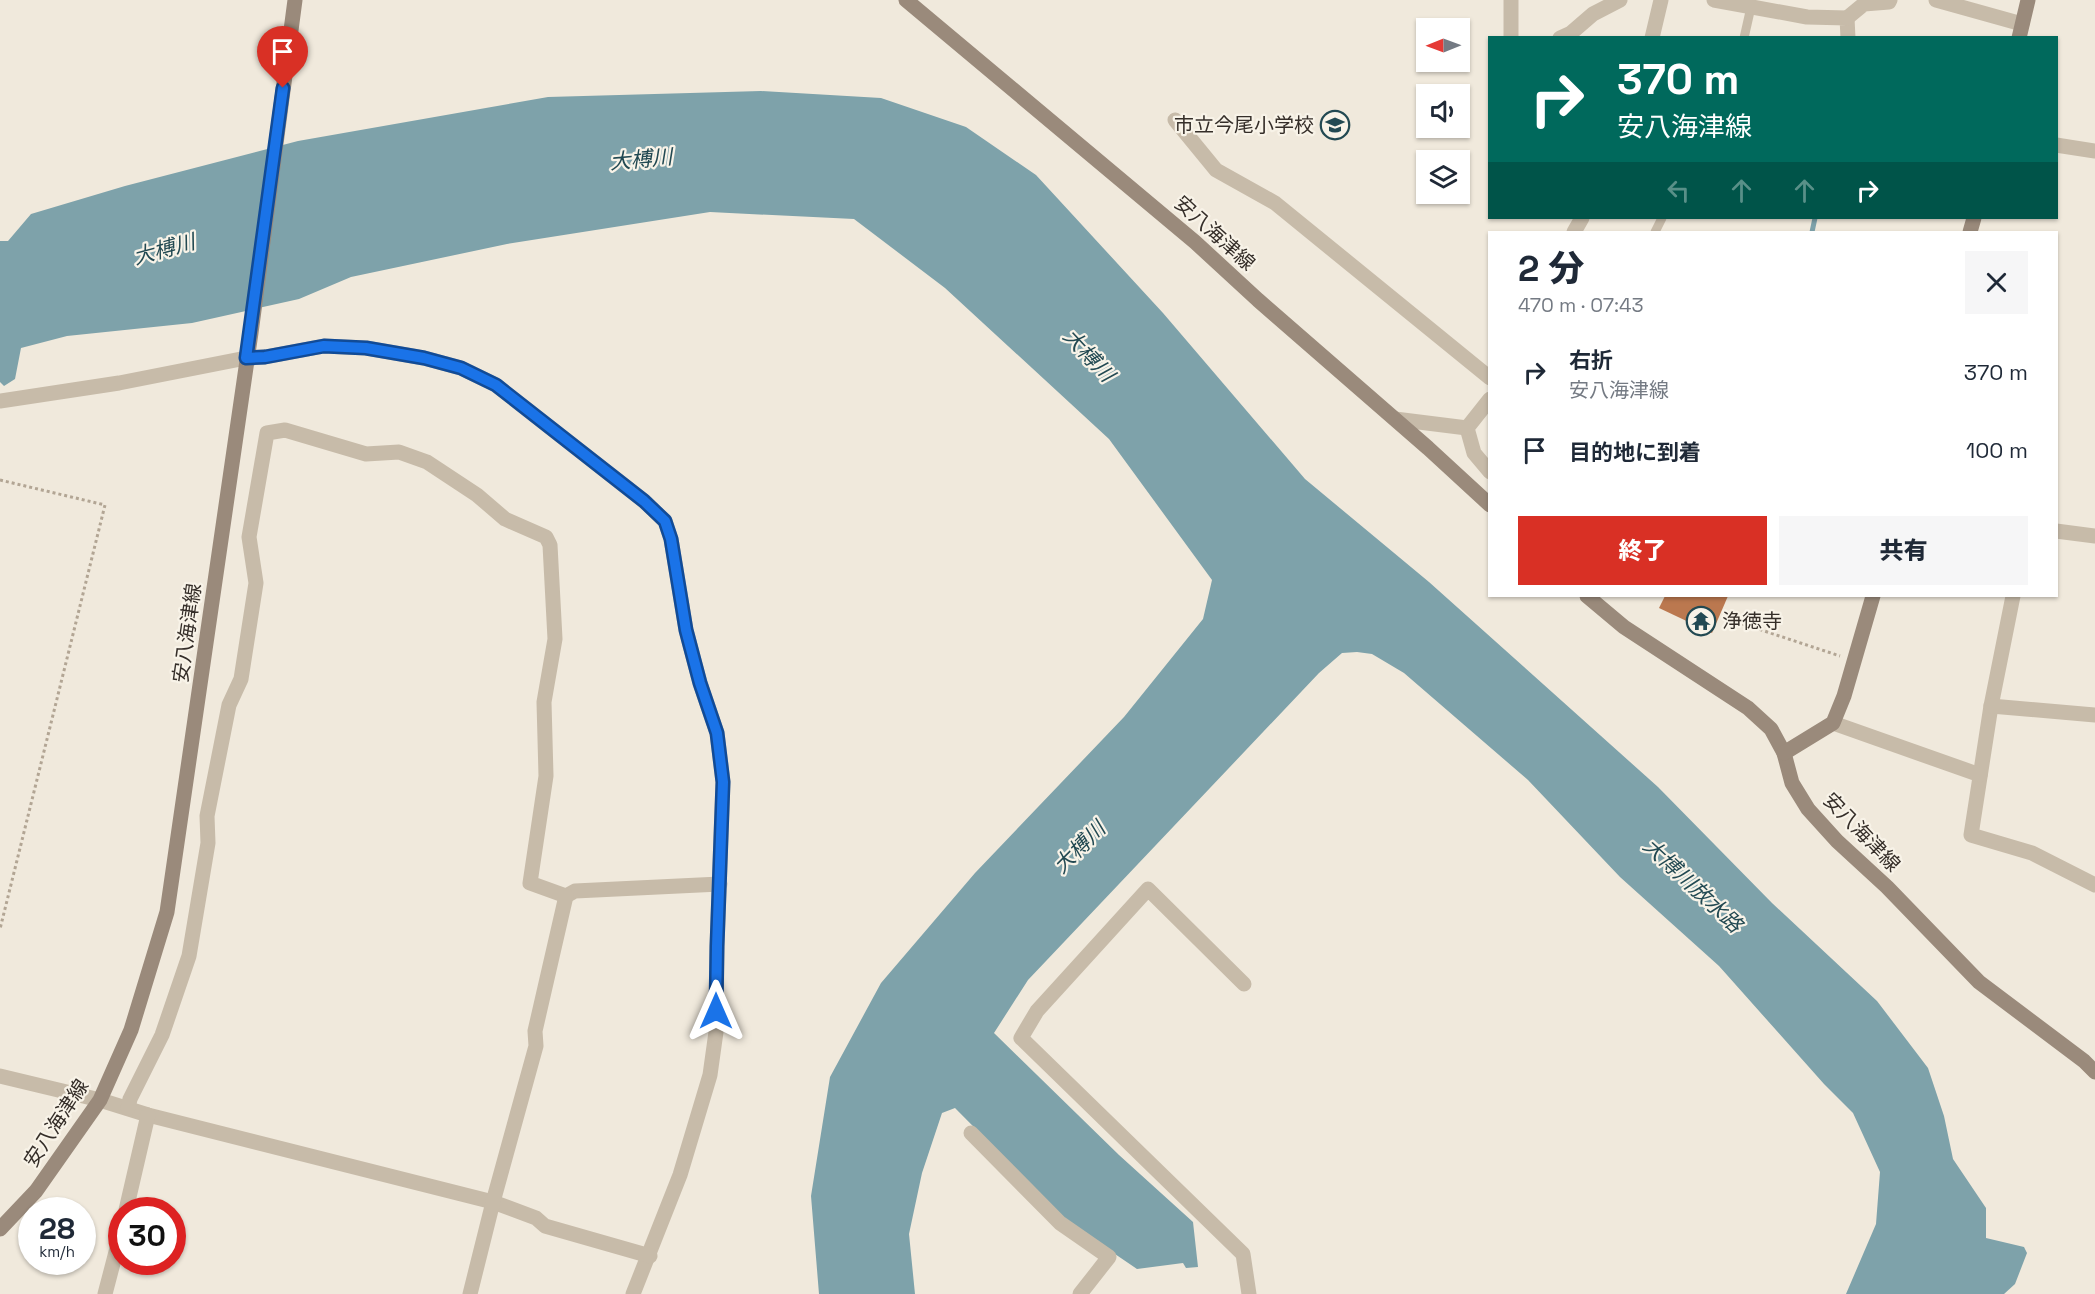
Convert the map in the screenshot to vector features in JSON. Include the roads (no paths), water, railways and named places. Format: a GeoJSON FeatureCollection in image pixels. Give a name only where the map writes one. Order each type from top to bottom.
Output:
{"type":"FeatureCollection","features":[{"type":"Feature","properties":{"kind":"main road","name":"安八海津線"},"geometry":{"type":"LineString","coordinates":[[0,1229],[36,1191],[100,1100],[131,1030],[167,912],[186,791],[295,0]]}},
{"type":"Feature","properties":{"kind":"main road","name":"安八海津線"},"geometry":{"type":"LineString","coordinates":[[906,0],[1195,242],[1488,503]]}},
{"type":"Feature","properties":{"kind":"main road"},"geometry":{"type":"LineString","coordinates":[[2020,31],[2028,0]]}},
{"type":"Feature","properties":{"kind":"main road","name":"安八海津線"},"geometry":{"type":"LineString","coordinates":[[1588,597],[1624,627],[1748,708],[1772,729],[1784,753],[1792,783],[1808,809],[1837,841],[1887,887],[1979,982],[2084,1061],[2095,1072]]}},
{"type":"Feature","properties":{"kind":"main road"},"geometry":{"type":"LineString","coordinates":[[1784,753],[1833,723],[1844,696],[1873,597]]}},
{"type":"Feature","properties":{"kind":"street"},"geometry":{"type":"LineString","coordinates":[[1511,0],[1511,36]]}},
{"type":"Feature","properties":{"kind":"street"},"geometry":{"type":"LineString","coordinates":[[1564,36],[1593,14],[1620,0]]}},
{"type":"Feature","properties":{"kind":"street"},"geometry":{"type":"LineString","coordinates":[[1652,36],[1661,0]]}},
{"type":"Feature","properties":{"kind":"street"},"geometry":{"type":"LineString","coordinates":[[1714,0],[1807,17],[1847,18],[1864,4],[1889,2],[1890,0]]}},
{"type":"Feature","properties":{"kind":"street"},"geometry":{"type":"LineString","coordinates":[[1936,0],[2020,31]]}},
{"type":"Feature","properties":{"kind":"street"},"geometry":{"type":"LineString","coordinates":[[1847,18],[1848,36]]}},
{"type":"Feature","properties":{"kind":"street"},"geometry":{"type":"LineString","coordinates":[[1175,120],[1216,170],[1275,203],[1488,376]]}},
{"type":"Feature","properties":{"kind":"street"},"geometry":{"type":"LineString","coordinates":[[2058,145],[2095,151]]}},
{"type":"Feature","properties":{"kind":"street"},"geometry":{"type":"LineString","coordinates":[[0,402],[324,346],[366,348],[424,358],[461,368],[496,385],[644,501],[665,521],[671,539],[686,630],[700,683],[717,733],[723,782],[716,1032],[710,1075],[680,1175],[650,1256],[633,1294]]}},
{"type":"Feature","properties":{"kind":"street"},"geometry":{"type":"LineString","coordinates":[[1467,428],[1488,402]]}},
{"type":"Feature","properties":{"kind":"street"},"geometry":{"type":"LineString","coordinates":[[1395,419],[1467,428]]}},
{"type":"Feature","properties":{"kind":"street"},"geometry":{"type":"LineString","coordinates":[[1467,428],[1474,453],[1488,470]]}},
{"type":"Feature","properties":{"kind":"street"},"geometry":{"type":"LineString","coordinates":[[128,1108],[130,1099],[162,1035],[189,956],[208,843],[207,816],[229,705],[241,679],[256,583],[249,537],[267,433],[285,430],[366,454],[399,452],[427,462],[477,495],[505,519],[546,537],[550,545],[555,639],[544,702],[546,776],[530,883],[566,896]]}},
{"type":"Feature","properties":{"kind":"street"},"geometry":{"type":"LineString","coordinates":[[2058,531],[2095,536]]}},
{"type":"Feature","properties":{"kind":"street"},"geometry":{"type":"LineString","coordinates":[[2013,597],[1991,706],[1971,835],[2032,853],[2095,885]]}},
{"type":"Feature","properties":{"kind":"street"},"geometry":{"type":"LineString","coordinates":[[1991,706],[2095,715]]}},
{"type":"Feature","properties":{"kind":"street"},"geometry":{"type":"LineString","coordinates":[[1833,723],[1980,775]]}},
{"type":"Feature","properties":{"kind":"street"},"geometry":{"type":"LineString","coordinates":[[470,1294],[536,1046],[535,1031],[566,896],[575,891],[720,884]]}},
{"type":"Feature","properties":{"kind":"street"},"geometry":{"type":"LineString","coordinates":[[1244,984],[1148,889],[1037,1011],[1022,1038],[1243,1254],[1249,1294]]}},
{"type":"Feature","properties":{"kind":"street"},"geometry":{"type":"LineString","coordinates":[[0,1076],[493,1202],[536,1218],[545,1226],[650,1256]]}},
{"type":"Feature","properties":{"kind":"street"},"geometry":{"type":"LineString","coordinates":[[129,1197],[148,1115]]}},
{"type":"Feature","properties":{"kind":"street"},"geometry":{"type":"LineString","coordinates":[[971,1133],[1060,1223],[1109,1257],[1080,1294]]}},
{"type":"Feature","properties":{"kind":"street"},"geometry":{"type":"LineString","coordinates":[[105,1294],[110,1275]]}},
{"type":"Feature","properties":{"kind":"lane"},"geometry":{"type":"LineString","coordinates":[[1744,36],[1751,7]]}},
{"type":"Feature","properties":{"kind":"water"},"geometry":{"type":"Polygon","coordinates":[[[761,91],[881,98],[966,127],[1036,175],[1163,313],[1305,479],[1429,582],[1658,787],[1772,903],[1877,1001],[1928,1068],[1944,1116],[1953,1159],[1986,1208],[1986,1238],[2024,1247],[2027,1253],[2015,1284],[2004,1294],[1846,1294],[1876,1224],[1880,1172],[1853,1113],[1824,1084],[1719,966],[1620,877],[1528,780],[1404,673],[1372,654],[1357,652],[1342,653],[1319,673],[1028,980],[994,1033],[1119,1155],[1193,1222],[1198,1267],[1186,1268],[1183,1263],[1137,1269],[1068,1222],[955,1108],[942,1113],[922,1173],[909,1234],[915,1294],[819,1294],[811,1196],[830,1077],[881,983],[975,873],[1124,717],[1203,619],[1212,580],[1109,439],[945,288],[854,219],[710,212],[507,244],[351,277],[299,299],[192,323],[67,336],[21,348],[15,379],[4,386],[0,382],[0,241],[8,241],[31,214],[125,186],[298,141],[548,97],[761,91]]]}},
{"type":"Feature","properties":{"kind":"waterway"},"geometry":{"type":"LineString","coordinates":[[1812,231],[1815,219]]}},
{"type":"Feature","properties":{"kind":"place","name":"市立今尾小学校"},"geometry":{"type":"Point","coordinates":[1335,125]}},
{"type":"Feature","properties":{"kind":"place","name":"浄徳寺"},"geometry":{"type":"Point","coordinates":[1701,621]}},
{"type":"Feature","properties":{"kind":"water label","name":"大榑川"},"geometry":{"type":"Point","coordinates":[641,159]}},
{"type":"Feature","properties":{"kind":"water label","name":"大榑川"},"geometry":{"type":"Point","coordinates":[164,249]}},
{"type":"Feature","properties":{"kind":"water label","name":"大榑川"},"geometry":{"type":"Point","coordinates":[1089,355]}},
{"type":"Feature","properties":{"kind":"water label","name":"大榑川"},"geometry":{"type":"Point","coordinates":[1079,847]}},
{"type":"Feature","properties":{"kind":"water label","name":"大博川放水路"},"geometry":{"type":"Point","coordinates":[1693,885]}}]}
